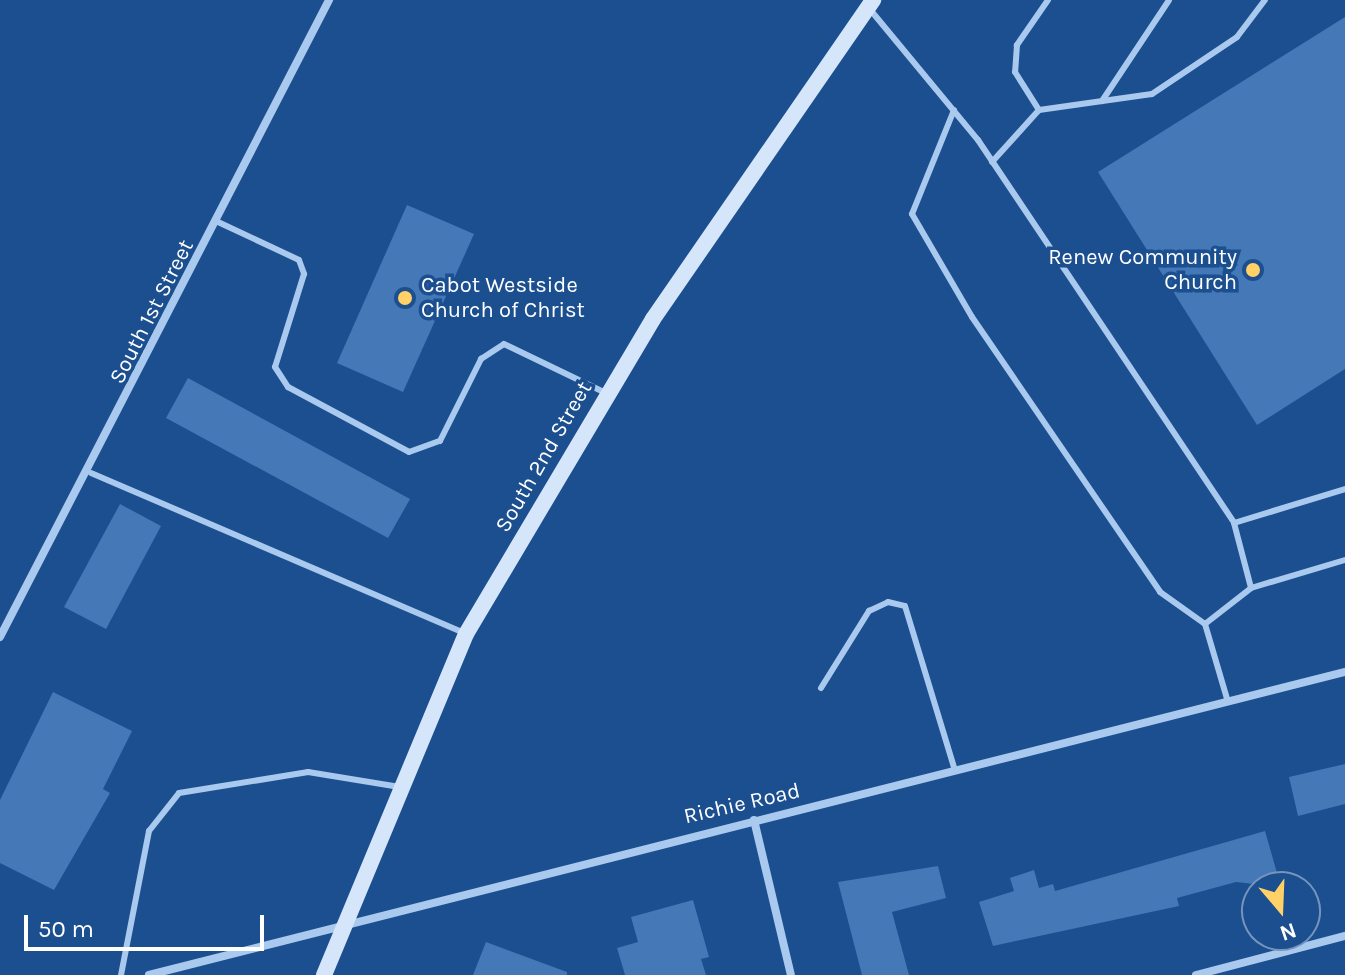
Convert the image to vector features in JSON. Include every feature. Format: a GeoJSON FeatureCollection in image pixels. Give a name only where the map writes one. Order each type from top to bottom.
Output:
{"type":"FeatureCollection","features":[{"type":"Feature","properties":{"kind":"main road","name":"South 2nd Street"},"geometry":{"type":"LineString","coordinates":[[324,975],[466,634],[606,393],[744,178],[870,3]]}},
{"type":"Feature","properties":{"kind":"street","name":"South 1st Street"},"geometry":{"type":"LineString","coordinates":[[0,637],[91,473],[329,0]]}},
{"type":"Feature","properties":{"kind":"street","name":"Richie Road"},"geometry":{"type":"LineString","coordinates":[[149,975],[1345,672]]}},
{"type":"Feature","properties":{"kind":"street"},"geometry":{"type":"LineString","coordinates":[[754,820],[791,975]]}},
{"type":"Feature","properties":{"kind":"street"},"geometry":{"type":"LineString","coordinates":[[1196,975],[1345,936]]}},
{"type":"Feature","properties":{"kind":"lane"},"geometry":{"type":"LineString","coordinates":[[1039,110],[1015,72],[1017,45],[1048,0]]}},
{"type":"Feature","properties":{"kind":"lane"},"geometry":{"type":"LineString","coordinates":[[1102,101],[1169,0]]}},
{"type":"Feature","properties":{"kind":"lane"},"geometry":{"type":"LineString","coordinates":[[992,162],[1039,110],[1152,94],[1237,37],[1265,0]]}},
{"type":"Feature","properties":{"kind":"lane"},"geometry":{"type":"LineString","coordinates":[[870,3],[992,162],[1234,523],[1251,588]]}},
{"type":"Feature","properties":{"kind":"lane"},"geometry":{"type":"LineString","coordinates":[[954,110],[912,214],[972,317],[1160,592],[1205,624],[1228,702]]}},
{"type":"Feature","properties":{"kind":"lane"},"geometry":{"type":"LineString","coordinates":[[218,222],[299,260],[304,274],[275,367],[288,387],[409,452],[440,441],[481,359],[504,344],[606,393]]}},
{"type":"Feature","properties":{"kind":"lane"},"geometry":{"type":"LineString","coordinates":[[91,473],[466,634]]}},
{"type":"Feature","properties":{"kind":"lane"},"geometry":{"type":"LineString","coordinates":[[1234,523],[1345,489]]}},
{"type":"Feature","properties":{"kind":"lane"},"geometry":{"type":"LineString","coordinates":[[1205,624],[1251,588],[1345,560]]}},
{"type":"Feature","properties":{"kind":"lane"},"geometry":{"type":"LineString","coordinates":[[821,688],[869,611],[888,602],[905,606],[955,771]]}},
{"type":"Feature","properties":{"kind":"lane"},"geometry":{"type":"LineString","coordinates":[[121,975],[149,831],[179,793],[308,772],[400,787]]}},
{"type":"Feature","properties":{"kind":"building","name":"Renew Community Church"},"geometry":{"type":"Polygon","coordinates":[[[1345,17],[1345,369],[1257,425],[1098,172],[1345,17]]]}},
{"type":"Feature","properties":{"kind":"building","name":"Cabot Westside Church of Christ"},"geometry":{"type":"Polygon","coordinates":[[[407,205],[474,234],[403,392],[337,363],[407,205]]]}},
{"type":"Feature","properties":{"kind":"building"},"geometry":{"type":"Polygon","coordinates":[[[188,378],[410,499],[388,538],[166,418],[188,378]]]}},
{"type":"Feature","properties":{"kind":"building"},"geometry":{"type":"Polygon","coordinates":[[[120,504],[161,526],[106,629],[64,607],[120,504]]]}},
{"type":"Feature","properties":{"kind":"building"},"geometry":{"type":"Polygon","coordinates":[[[53,692],[132,731],[103,789],[110,793],[54,890],[0,863],[0,800],[53,692]]]}},
{"type":"Feature","properties":{"kind":"building"},"geometry":{"type":"Polygon","coordinates":[[[1345,764],[1345,804],[1298,816],[1289,777],[1345,764]]]}},
{"type":"Feature","properties":{"kind":"building"},"geometry":{"type":"Polygon","coordinates":[[[1265,831],[1276,871],[1241,871],[1241,883],[1177,898],[1179,906],[993,946],[979,902],[1014,891],[1010,878],[1034,870],[1039,888],[1053,884],[1055,891],[1265,831]]]}},
{"type":"Feature","properties":{"kind":"building"},"geometry":{"type":"Polygon","coordinates":[[[938,866],[946,898],[892,912],[909,975],[862,975],[838,882],[938,866]]]}},
{"type":"Feature","properties":{"kind":"building"},"geometry":{"type":"Polygon","coordinates":[[[693,900],[709,957],[701,959],[706,975],[625,975],[617,948],[638,942],[631,917],[693,900]]]}},
{"type":"Feature","properties":{"kind":"building"},"geometry":{"type":"Polygon","coordinates":[[[486,942],[567,972],[567,975],[473,975],[486,942]]]}},
{"type":"Feature","properties":{"kind":"place","name":"Renew Community Church"},"geometry":{"type":"Point","coordinates":[1253,270]}},
{"type":"Feature","properties":{"kind":"place","name":"Cabot Westside Church of Christ"},"geometry":{"type":"Point","coordinates":[405,298]}}]}
